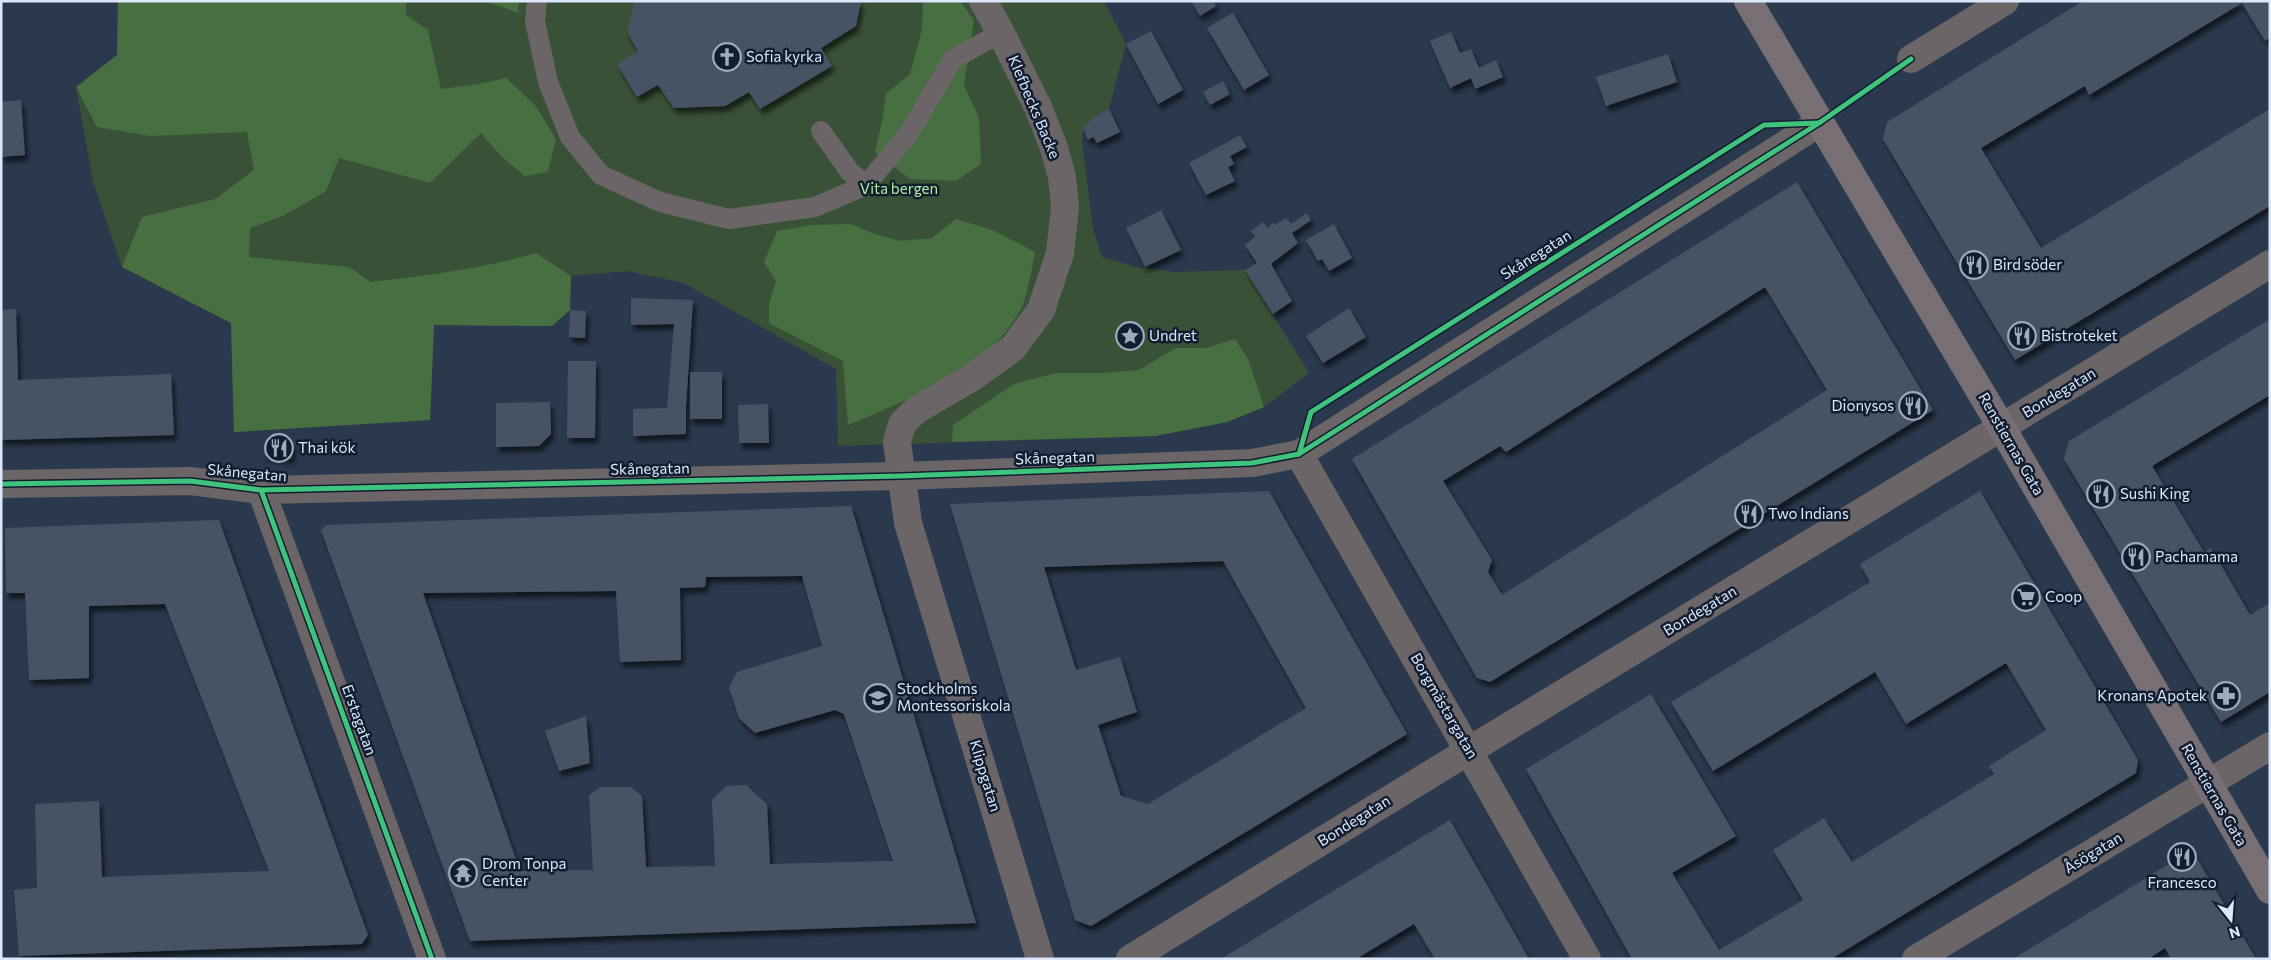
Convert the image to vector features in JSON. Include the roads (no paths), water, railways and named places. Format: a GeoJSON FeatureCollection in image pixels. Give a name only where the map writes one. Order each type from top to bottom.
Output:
{"type":"FeatureCollection","features":[{"type":"Feature","properties":{"kind":"street","name":"Klefbecks Backe"},"geometry":{"type":"LineString","coordinates":[[901,476],[897,442],[902,424],[915,410],[971,378],[1013,348],[1041,310],[1060,253],[1065,207],[1062,177],[1056,155],[1038,107],[1002,33],[983,1]]}},
{"type":"Feature","properties":{"kind":"street","name":"Renstiernas Gata"},"geometry":{"type":"LineString","coordinates":[[1748,1],[2002,428],[2270,890]]}},
{"type":"Feature","properties":{"kind":"street"},"geometry":{"type":"LineString","coordinates":[[1911,60],[2005,1]]}},
{"type":"Feature","properties":{"kind":"street","name":"Skånegatan"},"geometry":{"type":"LineString","coordinates":[[1,484],[190,481],[262,490],[901,476],[1252,463],[1299,454],[1819,123]]}},
{"type":"Feature","properties":{"kind":"street","name":"Bondegatan"},"geometry":{"type":"LineString","coordinates":[[1130,959],[2270,264]]}},
{"type":"Feature","properties":{"kind":"street","name":"Borgmästargatan"},"geometry":{"type":"LineString","coordinates":[[1299,454],[1470,750],[1587,959]]}},
{"type":"Feature","properties":{"kind":"street","name":"Klippgatan"},"geometry":{"type":"LineString","coordinates":[[901,476],[908,523],[1040,959]]}},
{"type":"Feature","properties":{"kind":"street","name":"Erstagatan"},"geometry":{"type":"LineString","coordinates":[[262,490],[432,959]]}},
{"type":"Feature","properties":{"kind":"street","name":"Åsögatan"},"geometry":{"type":"LineString","coordinates":[[1916,959],[2270,746]]}},
{"type":"Feature","properties":{"kind":"lane"},"geometry":{"type":"LineString","coordinates":[[537,1],[535,21],[548,82],[570,137],[601,175],[660,202],[729,220],[815,207],[866,186],[909,133],[953,59],[1002,33]]}},
{"type":"Feature","properties":{"kind":"lane"},"geometry":{"type":"LineString","coordinates":[[821,132],[850,172],[866,186]]}},
{"type":"Feature","properties":{"kind":"place","name":"Sofia kyrka"},"geometry":{"type":"Point","coordinates":[727,57]}},
{"type":"Feature","properties":{"kind":"place","name":"Bird söder"},"geometry":{"type":"Point","coordinates":[1974,265]}},
{"type":"Feature","properties":{"kind":"place","name":"Undret"},"geometry":{"type":"Point","coordinates":[1130,336]}},
{"type":"Feature","properties":{"kind":"place","name":"Bistroteket"},"geometry":{"type":"Point","coordinates":[2022,336]}},
{"type":"Feature","properties":{"kind":"place","name":"Dionysos"},"geometry":{"type":"Point","coordinates":[1913,406]}},
{"type":"Feature","properties":{"kind":"place","name":"Thai kök"},"geometry":{"type":"Point","coordinates":[279,448]}},
{"type":"Feature","properties":{"kind":"place","name":"Sushi King"},"geometry":{"type":"Point","coordinates":[2101,494]}},
{"type":"Feature","properties":{"kind":"place","name":"Two Indians"},"geometry":{"type":"Point","coordinates":[1749,514]}},
{"type":"Feature","properties":{"kind":"place","name":"Pachamama"},"geometry":{"type":"Point","coordinates":[2136,557]}},
{"type":"Feature","properties":{"kind":"place","name":"Coop"},"geometry":{"type":"Point","coordinates":[2026,597]}},
{"type":"Feature","properties":{"kind":"place","name":"Kronans Apotek"},"geometry":{"type":"Point","coordinates":[2226,696]}},
{"type":"Feature","properties":{"kind":"place","name":"Stockholms Montessoriskola"},"geometry":{"type":"Point","coordinates":[878,698]}},
{"type":"Feature","properties":{"kind":"place","name":"Francesco"},"geometry":{"type":"Point","coordinates":[2182,857]}},
{"type":"Feature","properties":{"kind":"place","name":"Drom Tonpa Center"},"geometry":{"type":"Point","coordinates":[463,873]}},
{"type":"Feature","properties":{"kind":"park label","name":"Vita bergen"},"geometry":{"type":"Point","coordinates":[899,189]}}]}
